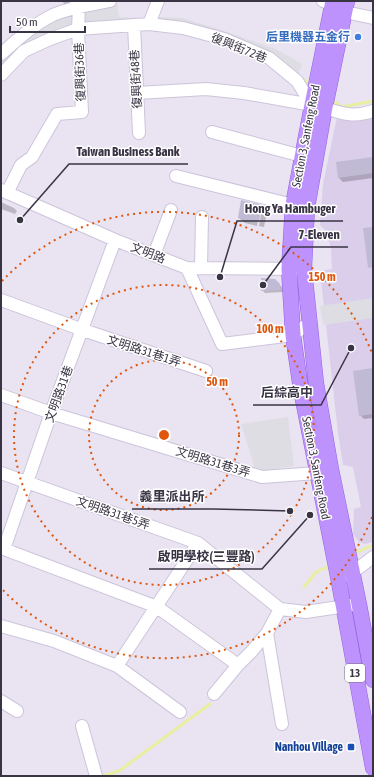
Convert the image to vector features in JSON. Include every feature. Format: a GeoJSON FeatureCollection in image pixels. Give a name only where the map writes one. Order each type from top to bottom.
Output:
{"type":"FeatureCollection","features":[{"type":"Feature","properties":{"kind":"main road","name":"Section 3, Sanfeng Road"},"geometry":{"type":"LineString","coordinates":[[336,4],[318,106],[307,208],[297,269],[293,335],[301,390],[352,573],[373,680]]}},
{"type":"Feature","properties":{"kind":"main road","name":"Section 3, Sanfeng Road"},"geometry":{"type":"LineString","coordinates":[[318,106],[302,156],[293,205],[297,269],[309,323],[324,471],[338,577],[373,768]]}},
{"type":"Feature","properties":{"kind":"street"},"geometry":{"type":"LineString","coordinates":[[1,54],[35,26],[53,15],[78,4],[110,1]]}},
{"type":"Feature","properties":{"kind":"street"},"geometry":{"type":"LineString","coordinates":[[149,24],[158,1]]}},
{"type":"Feature","properties":{"kind":"street","name":"復興街36巷"},"geometry":{"type":"LineString","coordinates":[[4,192],[21,165],[32,156],[57,114],[82,112],[78,4]]}},
{"type":"Feature","properties":{"kind":"street"},"geometry":{"type":"LineString","coordinates":[[336,4],[373,18]]}},
{"type":"Feature","properties":{"kind":"street","name":"復興街72巷"},"geometry":{"type":"LineString","coordinates":[[1,75],[24,51],[50,39],[78,29],[149,24],[183,28],[224,39],[269,58],[298,81],[318,106]]}},
{"type":"Feature","properties":{"kind":"street","name":"復興街48巷"},"geometry":{"type":"LineString","coordinates":[[134,25],[139,133]]}},
{"type":"Feature","properties":{"kind":"street"},"geometry":{"type":"LineString","coordinates":[[137,93],[206,89],[244,93],[318,106],[337,113],[351,115],[365,114],[373,111]]}},
{"type":"Feature","properties":{"kind":"street"},"geometry":{"type":"LineString","coordinates":[[212,132],[302,156]]}},
{"type":"Feature","properties":{"kind":"street"},"geometry":{"type":"LineString","coordinates":[[176,176],[293,205]]}},
{"type":"Feature","properties":{"kind":"street","name":"文明路"},"geometry":{"type":"LineString","coordinates":[[4,192],[115,240],[187,268],[297,269]]}},
{"type":"Feature","properties":{"kind":"street"},"geometry":{"type":"LineString","coordinates":[[154,255],[171,210]]}},
{"type":"Feature","properties":{"kind":"street"},"geometry":{"type":"LineString","coordinates":[[201,268],[202,217]]}},
{"type":"Feature","properties":{"kind":"street","name":"文明路31巷"},"geometry":{"type":"LineString","coordinates":[[3,549],[28,482],[51,413],[83,330],[115,240]]}},
{"type":"Feature","properties":{"kind":"street"},"geometry":{"type":"LineString","coordinates":[[187,268],[222,344],[293,335],[309,323]]}},
{"type":"Feature","properties":{"kind":"street","name":"文明路31巷1弄"},"geometry":{"type":"LineString","coordinates":[[1,300],[83,330],[206,371]]}},
{"type":"Feature","properties":{"kind":"street","name":"文明路31巷3弄"},"geometry":{"type":"LineString","coordinates":[[1,395],[51,413],[262,477],[324,471]]}},
{"type":"Feature","properties":{"kind":"street","name":"文明路31巷5弄"},"geometry":{"type":"LineString","coordinates":[[1,472],[198,543],[280,609]]}},
{"type":"Feature","properties":{"kind":"street"},"geometry":{"type":"LineString","coordinates":[[117,666],[198,543]]}},
{"type":"Feature","properties":{"kind":"street"},"geometry":{"type":"LineString","coordinates":[[3,549],[49,565],[157,607],[238,665]]}},
{"type":"Feature","properties":{"kind":"street"},"geometry":{"type":"LineString","coordinates":[[338,577],[352,573],[373,557]]}},
{"type":"Feature","properties":{"kind":"street"},"geometry":{"type":"LineString","coordinates":[[214,694],[267,633],[280,609],[306,612],[359,604]]}},
{"type":"Feature","properties":{"kind":"street"},"geometry":{"type":"LineString","coordinates":[[1,626],[54,641],[117,666],[180,712]]}},
{"type":"Feature","properties":{"kind":"street"},"geometry":{"type":"LineString","coordinates":[[267,633],[282,724]]}},
{"type":"Feature","properties":{"kind":"street"},"geometry":{"type":"LineString","coordinates":[[1,701],[17,711]]}},
{"type":"Feature","properties":{"kind":"street"},"geometry":{"type":"LineString","coordinates":[[82,726],[96,776]]}},
{"type":"Feature","properties":{"kind":"shaded area"},"geometry":{"type":"Polygon","coordinates":[[[117,3],[119,17],[138,18],[135,23],[82,26],[83,10],[117,3]]]}},
{"type":"Feature","properties":{"kind":"shaded area"},"geometry":{"type":"Polygon","coordinates":[[[76,13],[76,28],[1,70],[1,58],[17,43],[55,19],[76,13]]]}},
{"type":"Feature","properties":{"kind":"shaded area"},"geometry":{"type":"Polygon","coordinates":[[[159,17],[182,18],[276,49],[302,64],[297,78],[270,57],[157,24],[159,17]]]}},
{"type":"Feature","properties":{"kind":"shaded area"},"geometry":{"type":"Polygon","coordinates":[[[373,116],[373,542],[365,544],[359,542],[353,534],[354,509],[361,507],[353,467],[343,465],[338,433],[320,271],[332,269],[331,248],[326,231],[320,225],[323,184],[337,117],[373,116]]]}},
{"type":"Feature","properties":{"kind":"shaded area"},"geometry":{"type":"Polygon","coordinates":[[[373,298],[373,318],[323,325],[320,306],[373,298]]]}},
{"type":"Feature","properties":{"kind":"shaded area"},"geometry":{"type":"Polygon","coordinates":[[[288,417],[294,466],[256,472],[241,424],[288,417]]]}},
{"type":"Feature","properties":{"kind":"building"},"geometry":{"type":"Polygon","coordinates":[[[373,157],[373,173],[338,178],[336,162],[373,157]]]}},
{"type":"Feature","properties":{"kind":"building"},"geometry":{"type":"Polygon","coordinates":[[[241,200],[262,205],[259,222],[238,218],[241,200]]]}},
{"type":"Feature","properties":{"kind":"building"},"geometry":{"type":"Polygon","coordinates":[[[373,227],[373,267],[368,268],[363,228],[373,227]]]}},
{"type":"Feature","properties":{"kind":"building"},"geometry":{"type":"Polygon","coordinates":[[[261,278],[275,279],[280,284],[280,290],[261,291],[261,278]]]}},
{"type":"Feature","properties":{"kind":"building"},"geometry":{"type":"Polygon","coordinates":[[[373,368],[373,414],[359,416],[353,371],[373,368]]]}},
{"type":"Feature","properties":{"kind":"waterway"},"geometry":{"type":"LineString","coordinates":[[301,78],[311,85]]}},
{"type":"Feature","properties":{"kind":"waterway"},"geometry":{"type":"LineString","coordinates":[[332,100],[342,107],[373,101]]}},
{"type":"Feature","properties":{"kind":"waterway"},"geometry":{"type":"LineString","coordinates":[[353,554],[373,545]]}},
{"type":"Feature","properties":{"kind":"waterway"},"geometry":{"type":"LineString","coordinates":[[304,587],[316,572],[332,565]]}},
{"type":"Feature","properties":{"kind":"waterway"},"geometry":{"type":"LineString","coordinates":[[103,776],[119,771],[210,704]]}},
{"type":"Feature","properties":{"kind":"place","name":"后里機器五金行"},"geometry":{"type":"Point","coordinates":[358,37]}},
{"type":"Feature","properties":{"kind":"place","name":"Taiwan Business Bank"},"geometry":{"type":"Point","coordinates":[20,220]}},
{"type":"Feature","properties":{"kind":"place","name":"Hong Ya Hambuger"},"geometry":{"type":"Point","coordinates":[220,277]}},
{"type":"Feature","properties":{"kind":"place","name":"7-Eleven"},"geometry":{"type":"Point","coordinates":[263,285]}},
{"type":"Feature","properties":{"kind":"place","name":"后綜高中"},"geometry":{"type":"Point","coordinates":[351,348]}},
{"type":"Feature","properties":{"kind":"place","name":"義里派出所"},"geometry":{"type":"Point","coordinates":[290,511]}},
{"type":"Feature","properties":{"kind":"place","name":"啟明學校(三豐路)"},"geometry":{"type":"Point","coordinates":[310,515]}},
{"type":"Feature","properties":{"kind":"place","name":"Nanhou Village"},"geometry":{"type":"Point","coordinates":[351,747]}}]}
